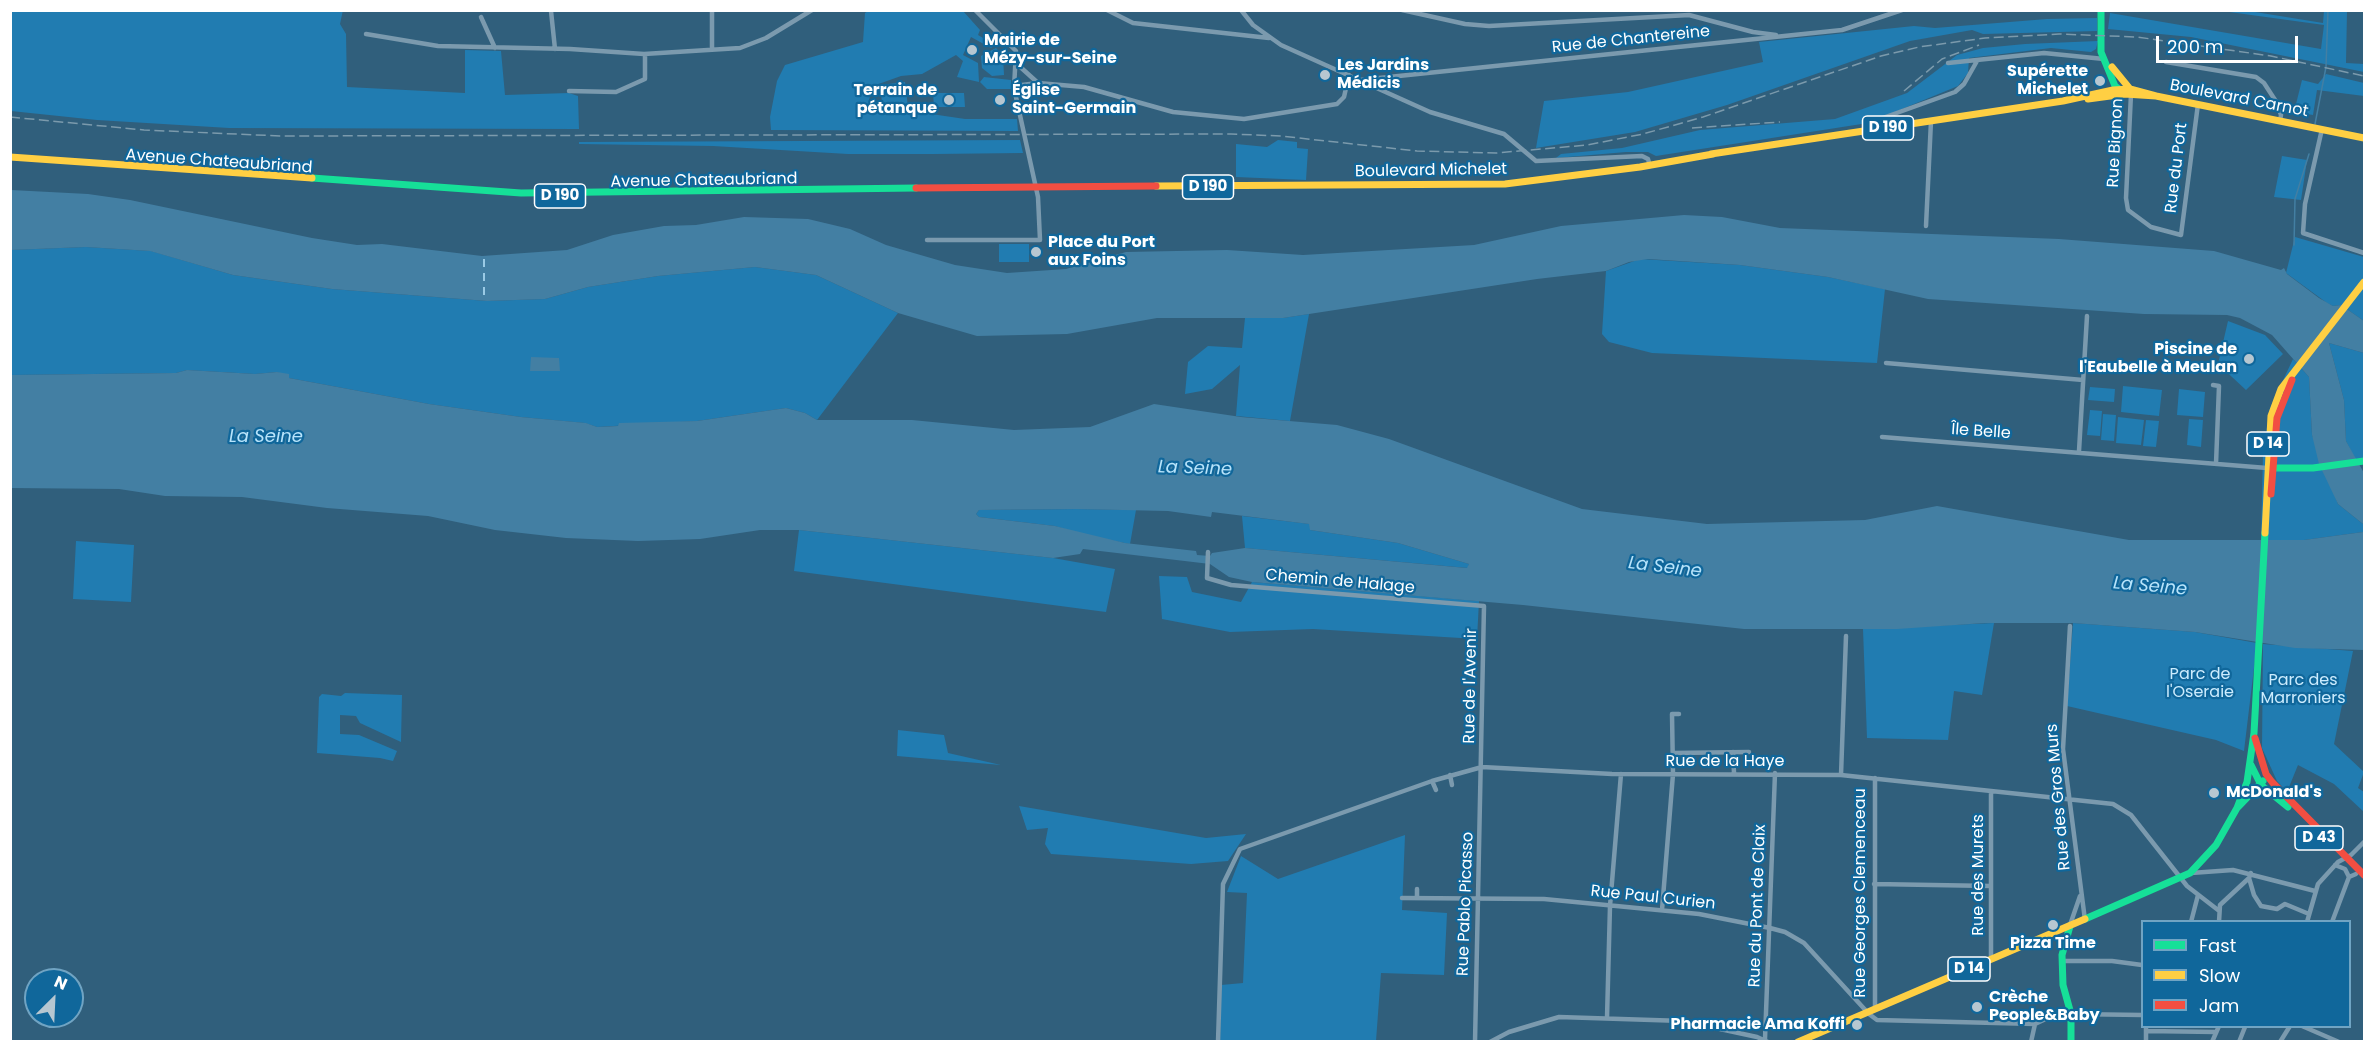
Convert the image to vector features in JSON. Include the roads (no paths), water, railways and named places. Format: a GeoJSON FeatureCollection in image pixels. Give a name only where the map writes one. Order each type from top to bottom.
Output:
{"type":"FeatureCollection","features":[{"type":"Feature","properties":{"kind":"main road"},"geometry":{"type":"LineString","coordinates":[[2101,10],[2100,49],[2122,90]]}},
{"type":"Feature","properties":{"kind":"main road"},"geometry":{"type":"LineString","coordinates":[[2105,10],[2105,59]]}},
{"type":"Feature","properties":{"kind":"main road","name":"Boulevard Carnot"},"geometry":{"type":"LineString","coordinates":[[2122,90],[2320,129]]}},
{"type":"Feature","properties":{"kind":"main road","name":"Boulevard Michelet"},"geometry":{"type":"LineString","coordinates":[[1306,186],[1505,184],[1889,128],[2122,90]]}},
{"type":"Feature","properties":{"kind":"main road","name":"D 190"},"geometry":{"type":"LineString","coordinates":[[2320,129],[2364,138]]}},
{"type":"Feature","properties":{"kind":"main road","name":"Avenue Chateaubriand"},"geometry":{"type":"LineString","coordinates":[[10,159],[506,196],[1306,186]]}},
{"type":"Feature","properties":{"kind":"main road","name":"D 14"},"geometry":{"type":"LineString","coordinates":[[2250,764],[2254,733],[2270,468],[2280,408],[2298,368],[2349,303],[2363,283],[2364,274]]}},
{"type":"Feature","properties":{"kind":"main road"},"geometry":{"type":"LineString","coordinates":[[2270,468],[2313,468],[2364,461]]}},
{"type":"Feature","properties":{"kind":"main road","name":"D 14"},"geometry":{"type":"LineString","coordinates":[[2237,808],[2261,785],[2266,774],[2254,733]]}},
{"type":"Feature","properties":{"kind":"main road","name":"D 43"},"geometry":{"type":"LineString","coordinates":[[2250,764],[2251,778],[2273,794],[2341,861],[2364,875]]}},
{"type":"Feature","properties":{"kind":"main road"},"geometry":{"type":"LineString","coordinates":[[2251,778],[2266,774]]}},
{"type":"Feature","properties":{"kind":"main road","name":"D 43"},"geometry":{"type":"LineString","coordinates":[[2266,774],[2352,876],[2364,882]]}},
{"type":"Feature","properties":{"kind":"main road","name":"D 14"},"geometry":{"type":"LineString","coordinates":[[1798,1041],[1814,1038],[1866,1011],[2182,878],[2204,860],[2223,834],[2251,778]]}},
{"type":"Feature","properties":{"kind":"main road"},"geometry":{"type":"LineString","coordinates":[[2253,794],[2273,794]]}},
{"type":"Feature","properties":{"kind":"main road"},"geometry":{"type":"LineString","coordinates":[[2070,926],[2062,961],[2063,985],[2071,1014],[2071,1041]]}},
{"type":"Feature","properties":{"kind":"street"},"geometry":{"type":"LineString","coordinates":[[712,10],[712,49]]}},
{"type":"Feature","properties":{"kind":"street"},"geometry":{"type":"LineString","coordinates":[[366,34],[438,46],[645,54],[740,48],[766,38],[812,10]]}},
{"type":"Feature","properties":{"kind":"street"},"geometry":{"type":"LineString","coordinates":[[927,240],[1040,240],[1036,190],[1014,87],[1016,51],[975,10]]}},
{"type":"Feature","properties":{"kind":"street"},"geometry":{"type":"LineString","coordinates":[[1107,10],[1133,23],[1269,38]]}},
{"type":"Feature","properties":{"kind":"street"},"geometry":{"type":"LineString","coordinates":[[1241,10],[1251,23],[1269,38],[1436,114],[1504,134],[1531,158],[1539,161],[1638,156],[1645,157],[1649,164]]}},
{"type":"Feature","properties":{"kind":"street"},"geometry":{"type":"LineString","coordinates":[[1402,10],[1465,24],[1489,26],[1689,15],[1753,32],[1787,36]]}},
{"type":"Feature","properties":{"kind":"street","name":"Rue de Chantereine"},"geometry":{"type":"LineString","coordinates":[[1360,80],[1850,29],[1902,10]]}},
{"type":"Feature","properties":{"kind":"street"},"geometry":{"type":"LineString","coordinates":[[551,11],[555,49]]}},
{"type":"Feature","properties":{"kind":"street"},"geometry":{"type":"LineString","coordinates":[[481,17],[495,48]]}},
{"type":"Feature","properties":{"kind":"street"},"geometry":{"type":"LineString","coordinates":[[1948,63],[2044,53],[2105,59]]}},
{"type":"Feature","properties":{"kind":"street"},"geometry":{"type":"LineString","coordinates":[[569,91],[615,92],[645,79],[645,54]]}},
{"type":"Feature","properties":{"kind":"street"},"geometry":{"type":"LineString","coordinates":[[1875,130],[1877,122],[1955,92],[1964,84],[1977,61]]}},
{"type":"Feature","properties":{"kind":"street"},"geometry":{"type":"LineString","coordinates":[[2166,62],[2256,77],[2264,83],[2280,110],[2280,121]]}},
{"type":"Feature","properties":{"kind":"street"},"geometry":{"type":"LineString","coordinates":[[1017,64],[1038,83]]}},
{"type":"Feature","properties":{"kind":"street"},"geometry":{"type":"LineString","coordinates":[[1014,87],[1038,83],[1084,87],[1173,112],[1244,119],[1337,104],[1344,97],[1349,75]]}},
{"type":"Feature","properties":{"kind":"street","name":"Rue Bignon"},"geometry":{"type":"LineString","coordinates":[[2122,90],[2126,205],[2131,214],[2151,227],[2181,235]]}},
{"type":"Feature","properties":{"kind":"street","name":"Rue du Port"},"geometry":{"type":"LineString","coordinates":[[2181,235],[2198,104]]}},
{"type":"Feature","properties":{"kind":"street"},"geometry":{"type":"LineString","coordinates":[[1888,117],[1889,128]]}},
{"type":"Feature","properties":{"kind":"street"},"geometry":{"type":"LineString","coordinates":[[1926,226],[1931,121]]}},
{"type":"Feature","properties":{"kind":"street"},"geometry":{"type":"LineString","coordinates":[[2320,129],[2302,231],[2306,237],[2364,253]]}},
{"type":"Feature","properties":{"kind":"street"},"geometry":{"type":"LineString","coordinates":[[2079,451],[2087,316]]}},
{"type":"Feature","properties":{"kind":"street"},"geometry":{"type":"LineString","coordinates":[[1886,363],[2084,380]]}},
{"type":"Feature","properties":{"kind":"street"},"geometry":{"type":"LineString","coordinates":[[2213,385],[2220,386],[2216,464]]}},
{"type":"Feature","properties":{"kind":"street","name":"Île Belle"},"geometry":{"type":"LineString","coordinates":[[1882,437],[2270,468]]}},
{"type":"Feature","properties":{"kind":"street","name":"Chemin de Halage"},"geometry":{"type":"LineString","coordinates":[[1208,552],[1207,578],[1231,585],[1484,606]]}},
{"type":"Feature","properties":{"kind":"street","name":"Rue de l'Avenir"},"geometry":{"type":"LineString","coordinates":[[1482,767],[1484,606]]}},
{"type":"Feature","properties":{"kind":"street","name":"Rue des Gros Murs"},"geometry":{"type":"LineString","coordinates":[[2070,626],[2063,731],[2069,799],[2085,920]]}},
{"type":"Feature","properties":{"kind":"street"},"geometry":{"type":"LineString","coordinates":[[1841,775],[1846,636]]}},
{"type":"Feature","properties":{"kind":"street"},"geometry":{"type":"LineString","coordinates":[[1662,910],[1673,774],[1672,714],[1679,714]]}},
{"type":"Feature","properties":{"kind":"street"},"geometry":{"type":"LineString","coordinates":[[1673,753],[1749,752]]}},
{"type":"Feature","properties":{"kind":"street"},"geometry":{"type":"LineString","coordinates":[[1733,753],[1734,773]]}},
{"type":"Feature","properties":{"kind":"street","name":"Rue de la Haye"},"geometry":{"type":"LineString","coordinates":[[1218,1041],[1223,884],[1233,858],[1245,844],[1450,775],[1482,767],[1621,774],[1841,775],[2113,804],[2123,809],[2139,823],[2182,878],[2198,895],[2218,910]]}},
{"type":"Feature","properties":{"kind":"street","name":"Rue Pablo Picasso"},"geometry":{"type":"LineString","coordinates":[[1475,1041],[1482,767]]}},
{"type":"Feature","properties":{"kind":"street","name":"Rue du Pont de Claix"},"geometry":{"type":"LineString","coordinates":[[1766,1040],[1775,773]]}},
{"type":"Feature","properties":{"kind":"street"},"geometry":{"type":"LineString","coordinates":[[1607,1018],[1610,906],[1621,774]]}},
{"type":"Feature","properties":{"kind":"street"},"geometry":{"type":"LineString","coordinates":[[1450,775],[1452,785]]}},
{"type":"Feature","properties":{"kind":"street","name":"Rue Georges Clemenceau"},"geometry":{"type":"LineString","coordinates":[[1875,778],[1875,1008]]}},
{"type":"Feature","properties":{"kind":"street"},"geometry":{"type":"LineString","coordinates":[[1432,781],[1436,790]]}},
{"type":"Feature","properties":{"kind":"street","name":"Rue des Murets"},"geometry":{"type":"LineString","coordinates":[[1991,791],[1991,960]]}},
{"type":"Feature","properties":{"kind":"street"},"geometry":{"type":"LineString","coordinates":[[2307,920],[2315,891],[2341,861],[2364,842]]}},
{"type":"Feature","properties":{"kind":"street"},"geometry":{"type":"LineString","coordinates":[[2204,860],[2211,871]]}},
{"type":"Feature","properties":{"kind":"street"},"geometry":{"type":"LineString","coordinates":[[2190,873],[2211,871],[2250,876],[2315,891]]}},
{"type":"Feature","properties":{"kind":"street"},"geometry":{"type":"LineString","coordinates":[[2219,920],[2218,910],[2250,876]]}},
{"type":"Feature","properties":{"kind":"street"},"geometry":{"type":"LineString","coordinates":[[2250,876],[2261,906],[2277,909],[2285,904],[2309,914]]}},
{"type":"Feature","properties":{"kind":"street"},"geometry":{"type":"LineString","coordinates":[[2332,920],[2352,876]]}},
{"type":"Feature","properties":{"kind":"street"},"geometry":{"type":"LineString","coordinates":[[1874,884],[1991,886]]}},
{"type":"Feature","properties":{"kind":"street"},"geometry":{"type":"LineString","coordinates":[[1417,889],[1417,898]]}},
{"type":"Feature","properties":{"kind":"street","name":"Rue des Gros Murs"},"geometry":{"type":"LineString","coordinates":[[2070,926],[2081,894]]}},
{"type":"Feature","properties":{"kind":"street"},"geometry":{"type":"LineString","coordinates":[[2191,920],[2198,895]]}},
{"type":"Feature","properties":{"kind":"street","name":"Rue Paul Curien"},"geometry":{"type":"LineString","coordinates":[[1402,898],[1544,899],[1700,914],[1770,928],[1785,932],[1804,943],[1866,1011]]}},
{"type":"Feature","properties":{"kind":"street"},"geometry":{"type":"LineString","coordinates":[[2062,961],[2141,965]]}},
{"type":"Feature","properties":{"kind":"street"},"geometry":{"type":"LineString","coordinates":[[1866,1011],[1877,1020],[2035,1024],[2052,1016],[2071,1014],[2141,1015]]}},
{"type":"Feature","properties":{"kind":"street"},"geometry":{"type":"LineString","coordinates":[[1490,1041],[1548,1019],[1607,1018],[1683,1021],[1766,1040]]}},
{"type":"Feature","properties":{"kind":"street"},"geometry":{"type":"LineString","coordinates":[[2031,1041],[2035,1024]]}},
{"type":"Feature","properties":{"kind":"street"},"geometry":{"type":"LineString","coordinates":[[2280,1041],[2289,1028]]}},
{"type":"Feature","properties":{"kind":"street"},"geometry":{"type":"LineString","coordinates":[[2307,1028],[2339,1041]]}},
{"type":"Feature","properties":{"kind":"street"},"geometry":{"type":"LineString","coordinates":[[2146,1041],[2146,1029],[2217,1029],[2213,1041]]}},
{"type":"Feature","properties":{"kind":"water","name":"La Seine"},"geometry":{"type":"Polygon","coordinates":[[[11,190],[88,194],[130,200],[312,238],[357,245],[382,244],[482,256],[567,250],[613,235],[664,226],[696,225],[744,217],[808,219],[850,229],[886,245],[955,265],[1007,273],[1066,269],[1126,252],[1227,250],[1303,255],[1474,245],[1561,226],[1684,215],[1722,217],[1780,228],[2059,239],[2214,251],[2281,270],[2284,268],[2287,274],[2319,298],[2333,306],[2341,305],[2364,321],[2364,353],[2329,343],[2344,400],[2346,441],[2364,473],[2364,650],[2295,648],[2195,632],[2073,623],[1985,623],[1897,629],[1744,629],[1523,605],[1252,582],[1229,577],[1210,564],[1083,549],[1080,554],[1053,558],[799,530],[760,530],[700,539],[638,541],[566,538],[495,530],[428,516],[327,508],[242,497],[165,496],[119,489],[11,488],[11,375],[176,373],[187,370],[255,374],[277,372],[289,374],[289,378],[429,404],[521,417],[586,423],[597,427],[618,426],[619,423],[697,421],[786,408],[805,413],[817,420],[912,420],[1014,430],[1090,427],[1154,404],[1241,417],[1337,425],[1389,439],[1582,509],[1707,524],[1865,520],[1937,506],[2129,540],[2304,540],[2363,532],[2363,524],[2338,504],[2319,464],[2312,435],[2309,377],[2272,335],[2240,318],[2227,315],[2144,314],[1928,299],[1828,277],[1740,265],[1648,259],[1629,262],[1606,271],[1537,279],[1283,318],[1157,318],[1067,334],[977,336],[898,313],[816,275],[755,267],[658,276],[588,287],[545,299],[487,301],[332,289],[233,275],[150,251],[86,247],[11,250],[11,190]],[[979,510],[976,514],[979,517],[1055,526],[1125,543],[1196,551],[1197,555],[1210,556],[1212,553],[1245,548],[1467,568],[1469,564],[1398,543],[1310,530],[1309,524],[1212,512],[1211,517],[1168,511],[979,510]]]}},
{"type":"Feature","properties":{"kind":"water"},"geometry":{"type":"Polygon","coordinates":[[[531,357],[559,358],[560,371],[530,371],[531,357]]]}},
{"type":"Feature","properties":{"kind":"waterway"},"geometry":{"type":"LineString","coordinates":[[2315,124],[2326,67],[2328,10]]}},
{"type":"Feature","properties":{"kind":"waterway"},"geometry":{"type":"LineString","coordinates":[[2294,245],[2295,199],[2309,154]]}},
{"type":"Feature","properties":{"kind":"railway"},"geometry":{"type":"LineString","coordinates":[[10,117],[144,130],[280,136],[1231,134],[1281,136],[1417,151],[1496,153],[1587,145],[1643,134],[1703,117],[1881,56],[1919,47],[1985,38],[2059,34],[2137,37],[2271,56],[2364,76]]}},
{"type":"Feature","properties":{"kind":"railway"},"geometry":{"type":"LineString","coordinates":[[1904,91],[1942,59],[1979,45]]}},
{"type":"Feature","properties":{"kind":"railway"},"geometry":{"type":"LineString","coordinates":[[1692,128],[1780,122]]}},
{"type":"Feature","properties":{"kind":"place","name":"Mairie de Mézy-sur-Seine"},"geometry":{"type":"Point","coordinates":[972,50]}},
{"type":"Feature","properties":{"kind":"place","name":"Les Jardins Médicis"},"geometry":{"type":"Point","coordinates":[1325,75]}},
{"type":"Feature","properties":{"kind":"place","name":"Supérette Michelet"},"geometry":{"type":"Point","coordinates":[2100,81]}},
{"type":"Feature","properties":{"kind":"place","name":"Terrain de pétanque"},"geometry":{"type":"Point","coordinates":[949,100]}},
{"type":"Feature","properties":{"kind":"place","name":"Église Saint-Germain"},"geometry":{"type":"Point","coordinates":[1000,100]}},
{"type":"Feature","properties":{"kind":"place","name":"Place du Port aux Foins"},"geometry":{"type":"Point","coordinates":[1036,252]}},
{"type":"Feature","properties":{"kind":"place","name":"Piscine de l'Eaubelle à Meulan"},"geometry":{"type":"Point","coordinates":[2249,359]}},
{"type":"Feature","properties":{"kind":"place","name":"McDonald's"},"geometry":{"type":"Point","coordinates":[2214,793]}},
{"type":"Feature","properties":{"kind":"place","name":"Pizza Time"},"geometry":{"type":"Point","coordinates":[2053,925]}},
{"type":"Feature","properties":{"kind":"place","name":"Crèche People&Baby"},"geometry":{"type":"Point","coordinates":[1977,1007]}},
{"type":"Feature","properties":{"kind":"place","name":"Pharmacie Ama Koffi"},"geometry":{"type":"Point","coordinates":[1857,1025]}},
{"type":"Feature","properties":{"kind":"park label","name":"Parc de l'Oseraie"},"geometry":{"type":"Point","coordinates":[2200,684]}},
{"type":"Feature","properties":{"kind":"park label","name":"Parc des Marroniers"},"geometry":{"type":"Point","coordinates":[2303,690]}}]}
